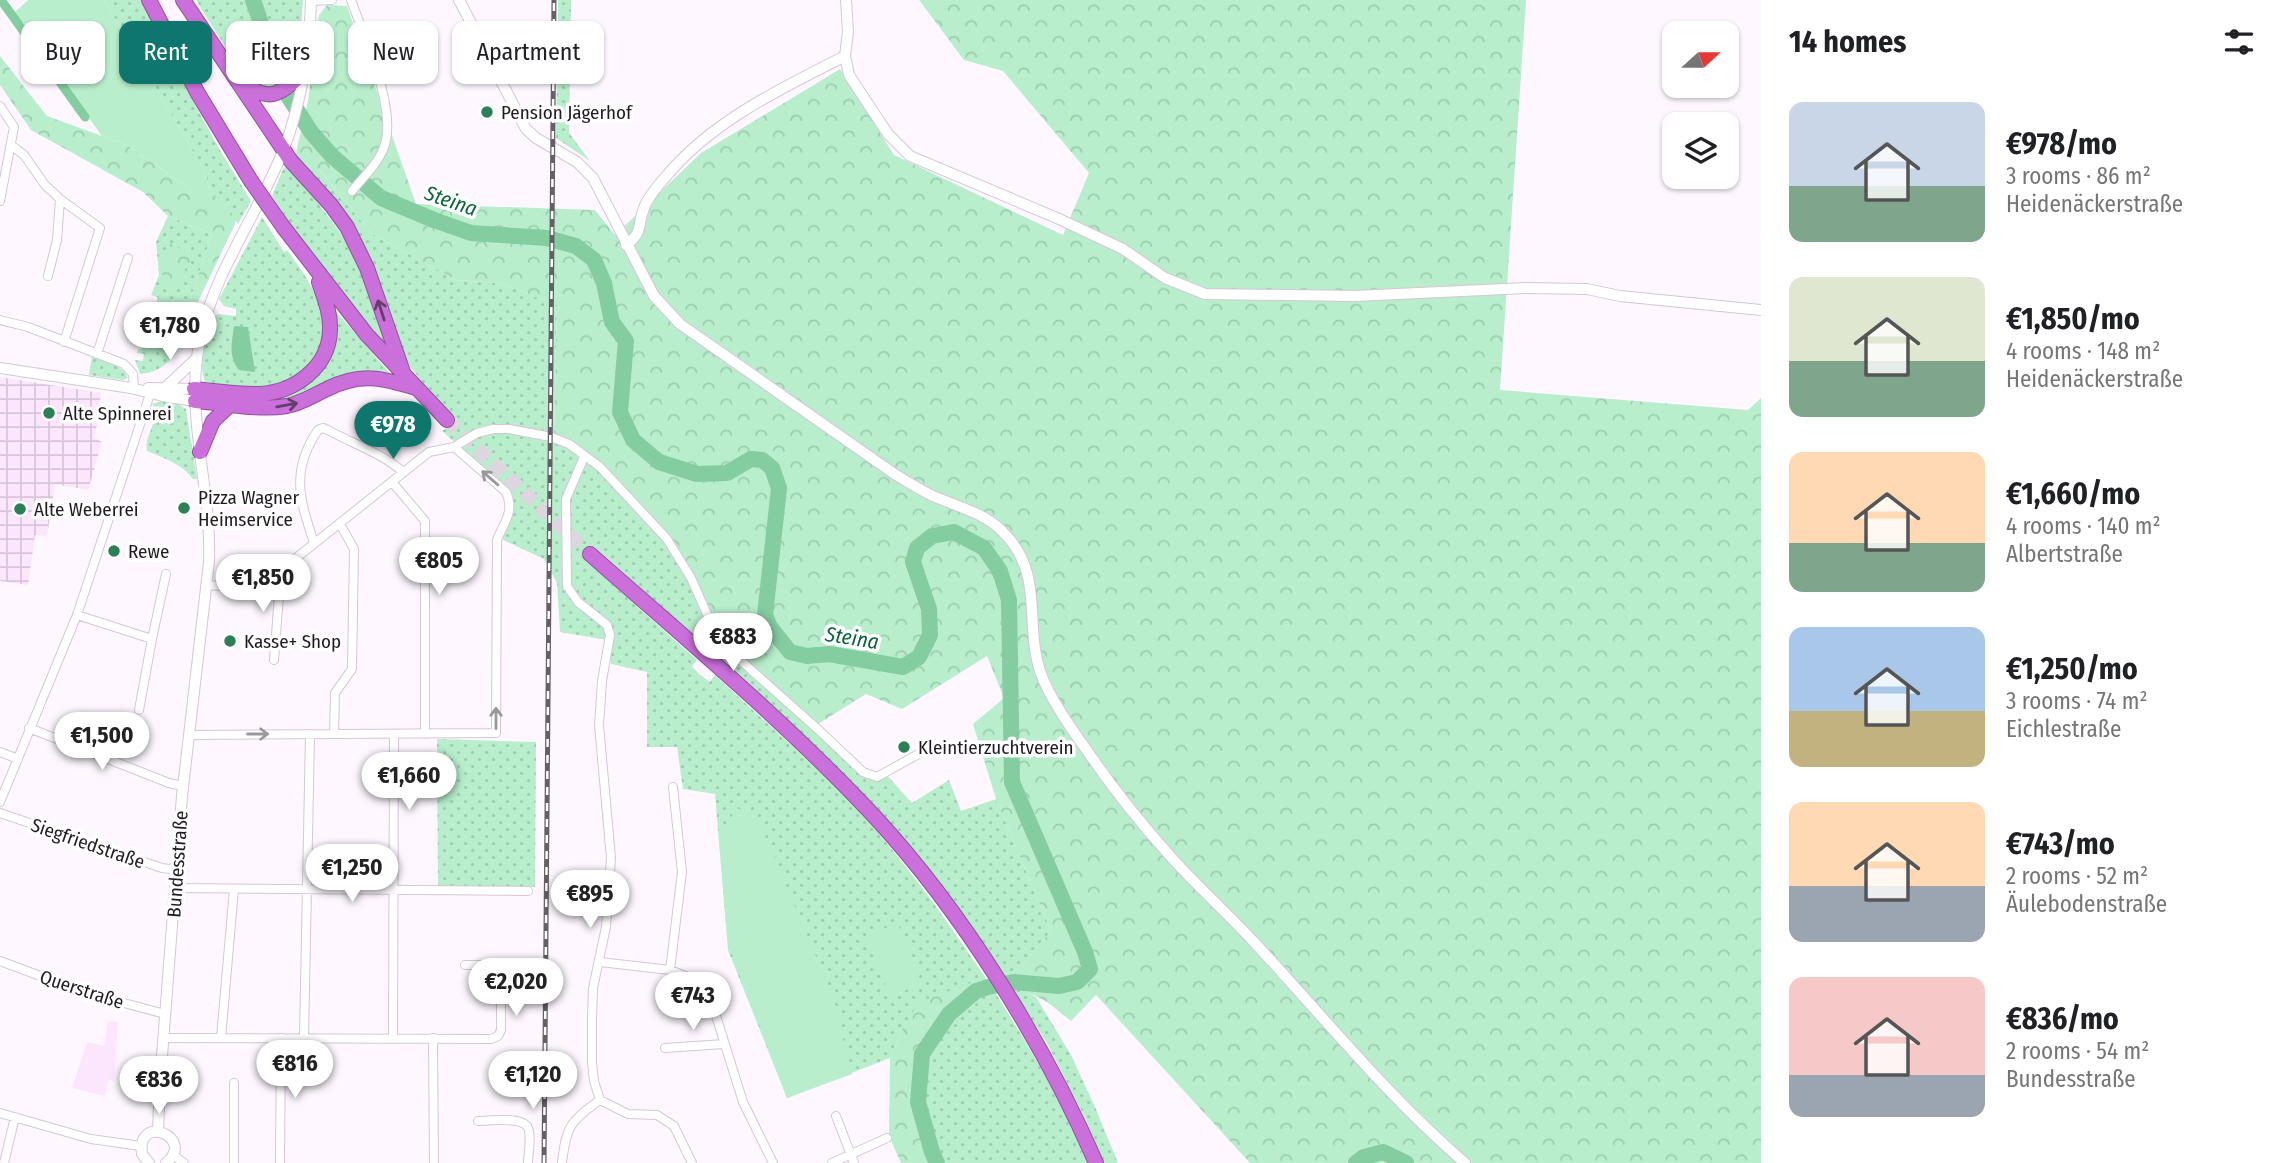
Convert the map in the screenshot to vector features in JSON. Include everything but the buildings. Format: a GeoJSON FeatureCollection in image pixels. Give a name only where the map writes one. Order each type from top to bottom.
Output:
{"type":"FeatureCollection","features":[{"type":"Feature","properties":{"kind":"highway"},"geometry":{"type":"LineString","coordinates":[[149,0],[197,92],[236,157],[284,228],[367,335],[447,420]]}},
{"type":"Feature","properties":{"kind":"highway"},"geometry":{"type":"LineString","coordinates":[[183,0],[284,150],[331,205],[357,245],[404,375]]}},
{"type":"Feature","properties":{"kind":"highway"},"geometry":{"type":"LineString","coordinates":[[189,0],[226,56]]}},
{"type":"Feature","properties":{"kind":"highway"},"geometry":{"type":"LineString","coordinates":[[247,84],[253,90],[268,95],[283,91],[294,84]]}},
{"type":"Feature","properties":{"kind":"highway"},"geometry":{"type":"LineString","coordinates":[[194,395],[276,391],[304,379],[314,370],[328,344],[330,330],[329,315],[315,271]]}},
{"type":"Feature","properties":{"kind":"highway"},"geometry":{"type":"LineString","coordinates":[[194,395],[230,404],[285,406],[306,400],[337,384],[365,377],[393,381],[417,389]]}},
{"type":"Feature","properties":{"kind":"highway"},"geometry":{"type":"LineString","coordinates":[[200,452],[213,421],[230,404]]}},
{"type":"Feature","properties":{"kind":"highway"},"geometry":{"type":"LineString","coordinates":[[590,554],[834,774],[911,860],[986,963],[1042,1051],[1096,1163]]}},
{"type":"Feature","properties":{"kind":"main road"},"geometry":{"type":"LineString","coordinates":[[459,0],[517,115],[536,138],[577,162],[593,178],[654,296],[689,330],[896,475],[929,495],[983,516],[1001,529],[1019,550],[1027,569],[1040,672],[1095,762],[1171,857],[1253,940],[1387,1091],[1426,1130],[1465,1163]]}},
{"type":"Feature","properties":{"kind":"main road"},"geometry":{"type":"LineString","coordinates":[[846,0],[848,32],[845,57],[849,75],[888,134],[910,156],[1123,249],[1165,278],[1205,294],[1355,296],[1527,288],[1587,289],[1620,296],[1761,310]]}},
{"type":"Feature","properties":{"kind":"main road","name":"Bundesstraße"},"geometry":{"type":"LineString","coordinates":[[310,21],[311,1]]}},
{"type":"Feature","properties":{"kind":"main road"},"geometry":{"type":"LineString","coordinates":[[626,246],[638,235],[644,207],[670,172],[706,137],[775,92],[845,57]]}},
{"type":"Feature","properties":{"kind":"main road","name":"Bundesstraße"},"geometry":{"type":"LineString","coordinates":[[158,1131],[183,786],[207,585],[209,524],[194,395],[196,359],[213,293],[284,150],[300,84]]}},
{"type":"Feature","properties":{"kind":"main road"},"geometry":{"type":"LineString","coordinates":[[165,388],[196,359]]}},
{"type":"Feature","properties":{"kind":"main road"},"geometry":{"type":"LineString","coordinates":[[0,368],[194,395]]}},
{"type":"Feature","properties":{"kind":"main road"},"geometry":{"type":"LineString","coordinates":[[151,391],[165,388],[194,395]]}},
{"type":"Feature","properties":{"kind":"main road"},"geometry":{"type":"LineString","coordinates":[[149,1163],[142,1154],[141,1146],[145,1137],[158,1131],[172,1139],[175,1150],[169,1159]]}},
{"type":"Feature","properties":{"kind":"street"},"geometry":{"type":"LineString","coordinates":[[311,1],[332,0]]}},
{"type":"Feature","properties":{"kind":"street"},"geometry":{"type":"LineString","coordinates":[[351,0],[388,115],[384,148],[352,191]]}},
{"type":"Feature","properties":{"kind":"street"},"geometry":{"type":"LineString","coordinates":[[0,106],[14,127],[0,201]]}},
{"type":"Feature","properties":{"kind":"street"},"geometry":{"type":"LineString","coordinates":[[11,145],[24,155],[45,185],[60,199],[100,228],[64,342]]}},
{"type":"Feature","properties":{"kind":"street"},"geometry":{"type":"LineString","coordinates":[[48,276],[57,240],[60,199]]}},
{"type":"Feature","properties":{"kind":"street"},"geometry":{"type":"LineString","coordinates":[[97,354],[128,258]]}},
{"type":"Feature","properties":{"kind":"street"},"geometry":{"type":"LineString","coordinates":[[0,320],[28,327],[124,364],[135,380],[134,388]]}},
{"type":"Feature","properties":{"kind":"street"},"geometry":{"type":"LineString","coordinates":[[0,803],[78,615],[151,391]]}},
{"type":"Feature","properties":{"kind":"street"},"geometry":{"type":"LineString","coordinates":[[314,543],[299,487],[305,455],[318,430],[323,428],[362,447],[392,462],[403,472]]}},
{"type":"Feature","properties":{"kind":"street"},"geometry":{"type":"LineString","coordinates":[[207,585],[218,586],[256,580],[281,570],[429,452],[454,447],[477,433],[493,429],[509,429],[551,437],[569,444],[600,467],[667,540],[691,578],[715,632],[739,659],[863,772],[877,778],[933,746]]}},
{"type":"Feature","properties":{"kind":"street"},"geometry":{"type":"LineString","coordinates":[[190,735],[496,733],[497,540],[510,511],[511,502],[506,492],[454,447]]}},
{"type":"Feature","properties":{"kind":"street"},"geometry":{"type":"LineString","coordinates":[[584,457],[566,499],[567,586],[578,603],[607,625],[611,635],[602,681],[599,725],[611,858],[606,927],[593,988],[594,1081],[600,1100],[628,1114],[657,1115],[674,1126],[692,1163]]}},
{"type":"Feature","properties":{"kind":"street"},"geometry":{"type":"LineString","coordinates":[[392,482],[425,521],[425,734]]}},
{"type":"Feature","properties":{"kind":"street"},"geometry":{"type":"LineString","coordinates":[[334,734],[335,693],[352,669],[354,549],[340,524]]}},
{"type":"Feature","properties":{"kind":"street"},"geometry":{"type":"LineString","coordinates":[[274,660],[281,570]]}},
{"type":"Feature","properties":{"kind":"street"},"geometry":{"type":"LineString","coordinates":[[139,710],[166,574]]}},
{"type":"Feature","properties":{"kind":"street"},"geometry":{"type":"LineString","coordinates":[[78,615],[152,639]]}},
{"type":"Feature","properties":{"kind":"street"},"geometry":{"type":"LineString","coordinates":[[29,728],[169,783],[183,786]]}},
{"type":"Feature","properties":{"kind":"street"},"geometry":{"type":"LineString","coordinates":[[304,1038],[310,734]]}},
{"type":"Feature","properties":{"kind":"street"},"geometry":{"type":"LineString","coordinates":[[393,1038],[394,734]]}},
{"type":"Feature","properties":{"kind":"street"},"geometry":{"type":"LineString","coordinates":[[0,751],[18,758]]}},
{"type":"Feature","properties":{"kind":"street"},"geometry":{"type":"LineString","coordinates":[[670,970],[682,872],[673,787]]}},
{"type":"Feature","properties":{"kind":"street","name":"Siegfriedstraße"},"geometry":{"type":"LineString","coordinates":[[0,813],[162,869],[177,870]]}},
{"type":"Feature","properties":{"kind":"street"},"geometry":{"type":"LineString","coordinates":[[175,888],[528,891]]}},
{"type":"Feature","properties":{"kind":"street"},"geometry":{"type":"LineString","coordinates":[[221,1038],[234,889]]}},
{"type":"Feature","properties":{"kind":"street","name":"Querstraße"},"geometry":{"type":"LineString","coordinates":[[0,961],[83,992],[165,1014]]}},
{"type":"Feature","properties":{"kind":"street"},"geometry":{"type":"LineString","coordinates":[[600,961],[670,970],[703,987],[712,1003],[743,1102],[773,1163]]}},
{"type":"Feature","properties":{"kind":"street"},"geometry":{"type":"LineString","coordinates":[[164,1038],[491,1039],[498,1036],[501,1030],[500,973],[492,965],[465,965]]}},
{"type":"Feature","properties":{"kind":"street"},"geometry":{"type":"LineString","coordinates":[[280,1163],[281,1038]]}},
{"type":"Feature","properties":{"kind":"street"},"geometry":{"type":"LineString","coordinates":[[433,1038],[434,1163]]}},
{"type":"Feature","properties":{"kind":"street"},"geometry":{"type":"LineString","coordinates":[[664,1048],[724,1044]]}},
{"type":"Feature","properties":{"kind":"street"},"geometry":{"type":"LineString","coordinates":[[234,1083],[234,1163]]}},
{"type":"Feature","properties":{"kind":"street"},"geometry":{"type":"LineString","coordinates":[[562,1163],[565,1136],[577,1116],[600,1100]]}},
{"type":"Feature","properties":{"kind":"street"},"geometry":{"type":"LineString","coordinates":[[0,1113],[91,1139],[141,1146]]}},
{"type":"Feature","properties":{"kind":"street"},"geometry":{"type":"LineString","coordinates":[[836,1116],[852,1159]]}},
{"type":"Feature","properties":{"kind":"street"},"geometry":{"type":"LineString","coordinates":[[4,1163],[15,1117]]}},
{"type":"Feature","properties":{"kind":"street"},"geometry":{"type":"LineString","coordinates":[[478,1121],[520,1120],[527,1125],[528,1163]]}},
{"type":"Feature","properties":{"kind":"street"},"geometry":{"type":"LineString","coordinates":[[832,1163],[852,1159],[887,1138]]}},
{"type":"Feature","properties":{"kind":"street"},"geometry":{"type":"LineString","coordinates":[[169,1159],[184,1163]]}},
{"type":"Feature","properties":{"kind":"shaded area"},"geometry":{"type":"Polygon","coordinates":[[[234,326],[248,327],[255,372],[239,370],[233,360],[234,326]]]}},
{"type":"Feature","properties":{"kind":"shaded area"},"geometry":{"type":"Polygon","coordinates":[[[0,377],[101,393],[95,438],[102,442],[88,490],[55,484],[47,536],[35,535],[28,585],[0,581],[0,377]]]}},
{"type":"Feature","properties":{"kind":"shaded area"},"geometry":{"type":"Polygon","coordinates":[[[108,1021],[118,1022],[114,1081],[108,1080],[105,1096],[72,1088],[87,1042],[104,1046],[108,1021]]]}},
{"type":"Feature","properties":{"kind":"green space"},"geometry":{"type":"Polygon","coordinates":[[[28,0],[104,0],[119,26],[119,84],[153,84],[205,172],[211,196],[188,188],[127,145],[102,136],[64,84],[105,84],[105,21],[21,21],[21,25],[13,14],[28,0]]]}},
{"type":"Feature","properties":{"kind":"green space"},"geometry":{"type":"Polygon","coordinates":[[[104,0],[143,0],[153,21],[119,21],[119,26],[104,0]]]}},
{"type":"Feature","properties":{"kind":"green space"},"geometry":{"type":"Polygon","coordinates":[[[196,0],[303,0],[302,21],[226,21],[226,48],[212,26],[212,21],[209,21],[196,0]]]}},
{"type":"Feature","properties":{"kind":"green space"},"geometry":{"type":"Polygon","coordinates":[[[558,0],[571,0],[571,21],[558,21],[558,0]]]}},
{"type":"Feature","properties":{"kind":"green space"},"geometry":{"type":"Polygon","coordinates":[[[919,0],[1526,0],[1500,390],[1748,410],[1761,398],[1761,1163],[1250,1163],[1096,995],[1071,1021],[1047,1002],[1026,991],[1011,972],[1020,968],[1051,931],[996,799],[973,724],[1004,698],[987,656],[902,709],[866,694],[818,724],[769,684],[718,631],[695,576],[670,535],[603,463],[554,432],[557,305],[500,283],[456,280],[371,233],[319,169],[307,173],[295,157],[310,84],[334,84],[334,21],[318,21],[319,15],[327,5],[347,6],[352,21],[348,21],[348,84],[374,84],[416,204],[595,210],[615,235],[701,153],[840,69],[894,155],[1063,235],[1089,173],[1003,71],[964,60],[919,0]]]}},
{"type":"Feature","properties":{"kind":"green space"},"geometry":{"type":"Polygon","coordinates":[[[0,56],[47,116],[127,145],[188,188],[220,197],[235,218],[235,224],[197,304],[190,300],[212,234],[168,216],[143,192],[31,130],[0,85],[0,56]]]}},
{"type":"Feature","properties":{"kind":"green space"},"geometry":{"type":"Polygon","coordinates":[[[153,84],[184,84],[251,201],[238,224],[220,197],[211,196],[205,172],[153,84]]]}},
{"type":"Feature","properties":{"kind":"green space"},"geometry":{"type":"Polygon","coordinates":[[[258,84],[280,84],[269,88],[258,84]]]}},
{"type":"Feature","properties":{"kind":"green space"},"geometry":{"type":"Polygon","coordinates":[[[557,84],[570,84],[569,133],[590,161],[556,138],[557,84]]]}},
{"type":"Feature","properties":{"kind":"green space"},"geometry":{"type":"Polygon","coordinates":[[[286,167],[304,183],[348,245],[388,342],[384,343],[299,237],[272,196],[286,167]]]}},
{"type":"Feature","properties":{"kind":"green space"},"geometry":{"type":"Polygon","coordinates":[[[318,168],[371,233],[456,280],[500,283],[557,305],[554,432],[603,463],[670,535],[695,576],[718,631],[769,684],[818,724],[865,769],[877,773],[883,771],[912,803],[949,780],[961,811],[996,799],[1051,931],[1020,968],[1012,972],[1026,991],[1036,997],[1071,1055],[1118,1163],[1104,1163],[1086,1120],[1046,1041],[972,928],[768,702],[595,547],[585,560],[697,660],[692,666],[699,674],[710,682],[715,675],[816,768],[855,807],[906,867],[996,994],[1057,1097],[1087,1163],[939,1163],[917,1075],[932,1029],[974,981],[903,1028],[890,1058],[787,1098],[728,950],[715,794],[683,789],[677,747],[647,747],[647,672],[611,664],[607,640],[560,632],[557,583],[544,559],[503,540],[514,511],[510,491],[442,431],[458,421],[429,391],[401,351],[381,292],[307,173],[318,168]]]}},
{"type":"Feature","properties":{"kind":"green space"},"geometry":{"type":"Polygon","coordinates":[[[168,216],[212,234],[190,300],[197,304],[184,338],[171,359],[163,366],[153,372],[140,374],[135,360],[143,361],[144,354],[137,353],[138,350],[142,349],[150,336],[152,325],[156,325],[157,316],[153,314],[158,297],[151,295],[159,275],[156,242],[168,216]]]}},
{"type":"Feature","properties":{"kind":"green space"},"geometry":{"type":"Polygon","coordinates":[[[262,217],[284,252],[287,250],[312,288],[323,316],[321,344],[306,369],[279,385],[249,389],[206,384],[202,368],[213,316],[236,316],[236,309],[224,306],[219,299],[262,217]]]}},
{"type":"Feature","properties":{"kind":"green space"},"geometry":{"type":"Polygon","coordinates":[[[171,243],[193,257],[174,287],[163,283],[161,256],[171,243]]]}},
{"type":"Feature","properties":{"kind":"green space"},"geometry":{"type":"Polygon","coordinates":[[[334,309],[393,377],[271,403],[208,395],[258,398],[313,377],[334,309]]]}},
{"type":"Feature","properties":{"kind":"green space"},"geometry":{"type":"Polygon","coordinates":[[[92,356],[118,367],[128,378],[123,380],[89,375],[92,356]]]}},
{"type":"Feature","properties":{"kind":"green space"},"geometry":{"type":"Polygon","coordinates":[[[162,401],[177,403],[186,409],[197,479],[193,479],[184,469],[172,462],[147,451],[146,445],[155,416],[152,404],[162,401]]]}},
{"type":"Feature","properties":{"kind":"green space"},"geometry":{"type":"Polygon","coordinates":[[[437,739],[536,742],[535,887],[438,886],[437,739]]]}},
{"type":"Feature","properties":{"kind":"green space"},"geometry":{"type":"Polygon","coordinates":[[[736,808],[757,816],[833,997],[852,1074],[787,1098],[728,944],[719,840],[736,808]]]}},
{"type":"Feature","properties":{"kind":"green space"},"geometry":{"type":"Polygon","coordinates":[[[898,923],[922,984],[890,996],[866,936],[898,923]]]}},
{"type":"Feature","properties":{"kind":"green space"},"geometry":{"type":"Polygon","coordinates":[[[976,981],[933,1026],[917,1075],[939,1163],[901,1163],[889,1136],[890,1058],[903,1028],[919,1002],[976,981]]]}},
{"type":"Feature","properties":{"kind":"waterway"},"geometry":{"type":"LineString","coordinates":[[1,0],[85,117]]}},
{"type":"Feature","properties":{"kind":"waterway","name":"Steina"},"geometry":{"type":"LineString","coordinates":[[253,0],[280,79],[311,132],[332,156],[381,198],[471,233],[547,238],[576,246],[594,260],[604,283],[612,322],[626,341],[620,412],[633,440],[659,462],[697,474],[727,473],[751,459],[762,460],[772,468],[779,488],[765,615],[770,627],[790,652],[807,656],[829,654],[903,667],[919,657],[930,635],[929,609],[913,562],[917,548],[932,536],[954,532],[984,548],[1000,571],[1009,600],[1012,782],[1090,969],[1077,982],[1059,986],[1014,982],[988,987],[976,991],[949,1014],[922,1054],[918,1102],[937,1163]]}},
{"type":"Feature","properties":{"kind":"waterway","name":"Steina"},"geometry":{"type":"LineString","coordinates":[[1356,1163],[1364,1157],[1383,1152],[1406,1163]]}},
{"type":"Feature","properties":{"kind":"tunnel"},"geometry":{"type":"LineString","coordinates":[[447,420],[590,554]]}},
{"type":"Feature","properties":{"kind":"railway"},"geometry":{"type":"LineString","coordinates":[[544,1163],[554,0]]}},
{"type":"Feature","properties":{"kind":"place","name":"Pension Jägerhof"},"geometry":{"type":"Point","coordinates":[487,112]}},
{"type":"Feature","properties":{"kind":"place","name":"Alte Spinnerei"},"geometry":{"type":"Point","coordinates":[49,413]}},
{"type":"Feature","properties":{"kind":"place","name":"Pizza Wagner Heimservice"},"geometry":{"type":"Point","coordinates":[184,508]}},
{"type":"Feature","properties":{"kind":"place","name":"Alte Weberrei"},"geometry":{"type":"Point","coordinates":[20,509]}},
{"type":"Feature","properties":{"kind":"place","name":"Rewe"},"geometry":{"type":"Point","coordinates":[114,551]}},
{"type":"Feature","properties":{"kind":"place","name":"Kasse+ Shop"},"geometry":{"type":"Point","coordinates":[230,641]}},
{"type":"Feature","properties":{"kind":"place","name":"Kleintierzuchtverein"},"geometry":{"type":"Point","coordinates":[904,747]}}]}
